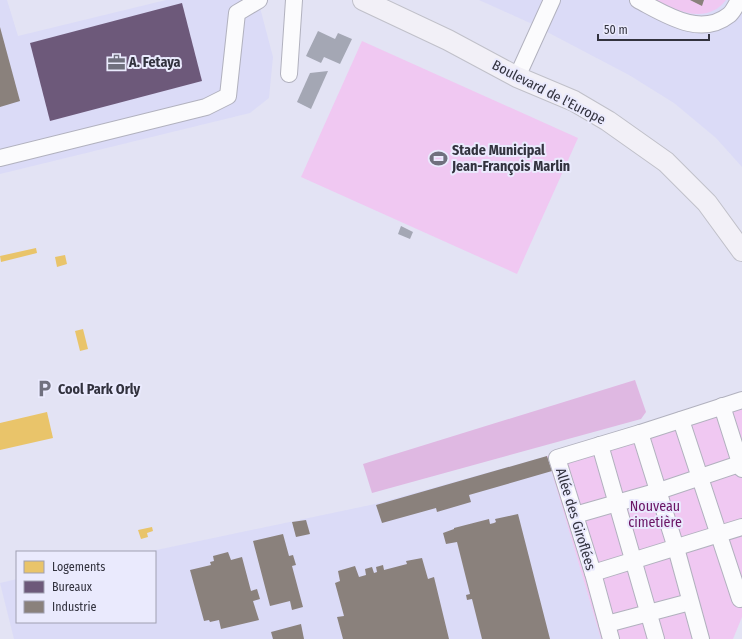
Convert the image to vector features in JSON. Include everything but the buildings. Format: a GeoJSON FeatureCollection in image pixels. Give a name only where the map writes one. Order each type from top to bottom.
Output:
{"type":"FeatureCollection","features":[{"type":"Feature","properties":{"kind":"main road","name":"Boulevard de l'Europe"},"geometry":{"type":"LineString","coordinates":[[363,0],[448,40],[517,77],[574,101],[640,142],[666,162],[706,203],[742,251]]}},
{"type":"Feature","properties":{"kind":"lane"},"geometry":{"type":"LineString","coordinates":[[0,158],[206,107],[228,96],[237,13],[259,0]]}},
{"type":"Feature","properties":{"kind":"lane"},"geometry":{"type":"LineString","coordinates":[[289,74],[294,0]]}},
{"type":"Feature","properties":{"kind":"lane"},"geometry":{"type":"LineString","coordinates":[[517,77],[552,0]]}},
{"type":"Feature","properties":{"kind":"lane"},"geometry":{"type":"LineString","coordinates":[[638,0],[691,25],[709,25],[729,15],[739,0]]}},
{"type":"Feature","properties":{"kind":"lane","name":"Allée des Giroflées"},"geometry":{"type":"LineString","coordinates":[[609,632],[593,573],[558,458],[742,400]]}},
{"type":"Feature","properties":{"kind":"lane"},"geometry":{"type":"LineString","coordinates":[[575,515],[617,504],[741,465],[722,406]]}},
{"type":"Feature","properties":{"kind":"lane"},"geometry":{"type":"LineString","coordinates":[[681,420],[740,599]]}},
{"type":"Feature","properties":{"kind":"lane"},"geometry":{"type":"LineString","coordinates":[[640,433],[676,548],[701,639]]}},
{"type":"Feature","properties":{"kind":"lane"},"geometry":{"type":"LineString","coordinates":[[600,445],[656,639]]}},
{"type":"Feature","properties":{"kind":"lane"},"geometry":{"type":"LineString","coordinates":[[593,573],[742,527]]}},
{"type":"Feature","properties":{"kind":"lane"},"geometry":{"type":"LineString","coordinates":[[609,632],[648,613],[690,602]]}},
{"type":"Feature","properties":{"kind":"shaded area"},"geometry":{"type":"Polygon","coordinates":[[[0,0],[7,0],[18,36],[166,0],[258,0],[273,57],[269,98],[250,113],[0,174],[0,0]]]}},
{"type":"Feature","properties":{"kind":"shaded area"},"geometry":{"type":"Polygon","coordinates":[[[479,0],[742,0],[742,167],[716,138],[674,103],[629,75],[530,23],[479,0]]]}},
{"type":"Feature","properties":{"kind":"shaded area"},"geometry":{"type":"Polygon","coordinates":[[[635,380],[646,412],[641,419],[372,493],[363,464],[635,380]]]}},
{"type":"Feature","properties":{"kind":"shaded area"},"geometry":{"type":"Polygon","coordinates":[[[547,456],[601,639],[14,639],[0,583],[16,579],[16,623],[156,623],[156,551],[152,551],[375,504],[547,456]]]}},
{"type":"Feature","properties":{"kind":"green space"},"geometry":{"type":"Polygon","coordinates":[[[655,0],[690,0],[702,5],[704,0],[726,0],[718,8],[710,12],[692,14],[655,0]]]}},
{"type":"Feature","properties":{"kind":"green space","name":"Stade Municipal Jean-François Marlin"},"geometry":{"type":"Polygon","coordinates":[[[362,41],[578,138],[517,274],[301,177],[362,41]]]}},
{"type":"Feature","properties":{"kind":"green space","name":"Nouveau cimetière"},"geometry":{"type":"Polygon","coordinates":[[[742,394],[742,617],[733,639],[601,639],[547,456],[742,394]]]}},
{"type":"Feature","properties":{"kind":"place","name":"A. Fetaya"},"geometry":{"type":"Point","coordinates":[116,62]}},
{"type":"Feature","properties":{"kind":"place","name":"Stade Municipal Jean-François Marlin"},"geometry":{"type":"Point","coordinates":[439,158]}},
{"type":"Feature","properties":{"kind":"place","name":"Cool Park Orly"},"geometry":{"type":"Point","coordinates":[45,389]}}]}
